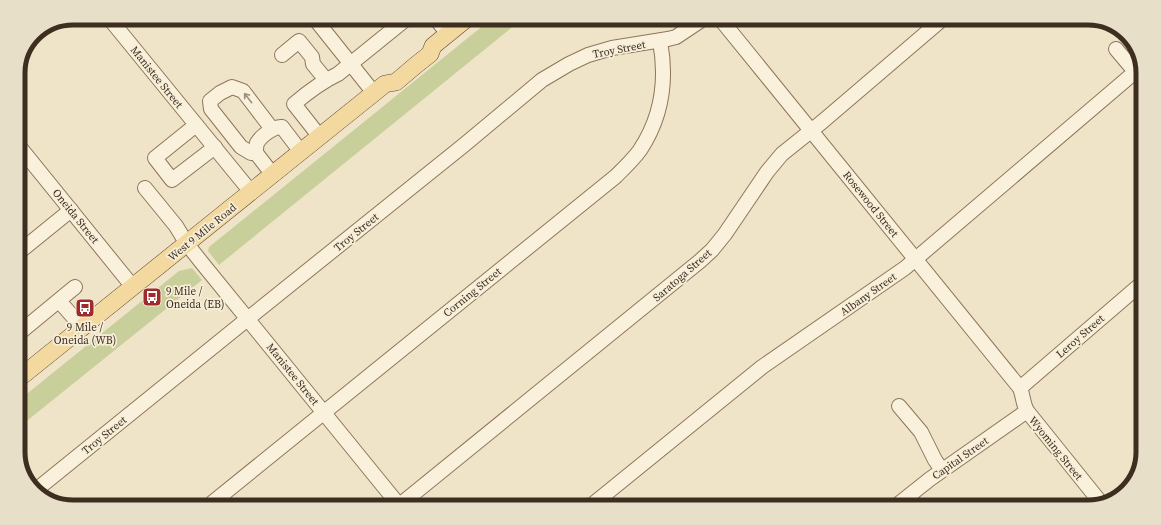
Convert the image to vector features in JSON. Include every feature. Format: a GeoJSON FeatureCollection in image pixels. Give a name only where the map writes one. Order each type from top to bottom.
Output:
{"type":"FeatureCollection","features":[{"type":"Feature","properties":{"kind":"main road","name":"West 9 Mile Road"},"geometry":{"type":"LineString","coordinates":[[25,373],[380,88],[389,74],[415,53],[423,47],[433,46],[459,25]]}},
{"type":"Feature","properties":{"kind":"street","name":"Manistee Street"},"geometry":{"type":"LineString","coordinates":[[115,25],[251,192]]}},
{"type":"Feature","properties":{"kind":"street"},"geometry":{"type":"LineString","coordinates":[[320,25],[351,64],[380,88]]}},
{"type":"Feature","properties":{"kind":"street"},"geometry":{"type":"LineString","coordinates":[[320,137],[294,104],[313,88],[338,74],[399,25]]}},
{"type":"Feature","properties":{"kind":"street"},"geometry":{"type":"LineString","coordinates":[[440,25],[448,34]]}},
{"type":"Feature","properties":{"kind":"street","name":"Troy Street"},"geometry":{"type":"LineString","coordinates":[[40,487],[458,150],[542,80],[588,55],[612,48],[660,41],[676,37],[694,25]]}},
{"type":"Feature","properties":{"kind":"street","name":"Rosewood Street"},"geometry":{"type":"LineString","coordinates":[[725,25],[1020,388]]}},
{"type":"Feature","properties":{"kind":"street","name":"Saratoga Street"},"geometry":{"type":"LineString","coordinates":[[406,500],[700,261],[712,250],[725,234],[773,163],[935,25]]}},
{"type":"Feature","properties":{"kind":"street"},"geometry":{"type":"LineString","coordinates":[[282,55],[299,41],[312,57],[313,64],[326,80]]}},
{"type":"Feature","properties":{"kind":"street","name":"Corning Street"},"geometry":{"type":"LineString","coordinates":[[216,500],[615,176],[632,160],[640,150],[653,127],[661,102],[664,70],[660,41]]}},
{"type":"Feature","properties":{"kind":"street"},"geometry":{"type":"LineString","coordinates":[[1116,49],[1136,72]]}},
{"type":"Feature","properties":{"kind":"street","name":"Albany Street"},"geometry":{"type":"LineString","coordinates":[[598,500],[762,367],[905,268],[1136,78]]}},
{"type":"Feature","properties":{"kind":"street"},"geometry":{"type":"LineString","coordinates":[[256,153],[251,153],[241,147],[211,108],[210,101],[220,93],[232,87],[243,91],[272,129]]}},
{"type":"Feature","properties":{"kind":"street"},"geometry":{"type":"LineString","coordinates":[[196,125],[155,158],[172,180],[215,147]]}},
{"type":"Feature","properties":{"kind":"street"},"geometry":{"type":"LineString","coordinates":[[273,175],[256,153],[258,140],[272,129],[278,126],[282,127],[301,152]]}},
{"type":"Feature","properties":{"kind":"street","name":"Oneida Street"},"geometry":{"type":"LineString","coordinates":[[25,154],[134,287]]}},
{"type":"Feature","properties":{"kind":"street","name":"Manistee Street"},"geometry":{"type":"LineString","coordinates":[[145,188],[176,226],[187,244],[395,500]]}},
{"type":"Feature","properties":{"kind":"street"},"geometry":{"type":"LineString","coordinates":[[25,247],[71,210]]}},
{"type":"Feature","properties":{"kind":"street"},"geometry":{"type":"LineString","coordinates":[[25,328],[75,287]]}},
{"type":"Feature","properties":{"kind":"street","name":"Leroy Street"},"geometry":{"type":"LineString","coordinates":[[1020,388],[1136,288]]}},
{"type":"Feature","properties":{"kind":"street"},"geometry":{"type":"LineString","coordinates":[[59,301],[83,328]]}},
{"type":"Feature","properties":{"kind":"street","name":"Wyoming Street"},"geometry":{"type":"LineString","coordinates":[[1020,388],[1024,406],[1027,411],[1098,499]]}},
{"type":"Feature","properties":{"kind":"street"},"geometry":{"type":"LineString","coordinates":[[899,406],[920,432],[942,470]]}},
{"type":"Feature","properties":{"kind":"street","name":"Capital Street"},"geometry":{"type":"LineString","coordinates":[[904,500],[942,470],[1027,411]]}},
{"type":"Feature","properties":{"kind":"green space"},"geometry":{"type":"Polygon","coordinates":[[[484,25],[515,25],[219,265],[208,251],[209,247],[484,25]]]}},
{"type":"Feature","properties":{"kind":"green space"},"geometry":{"type":"Polygon","coordinates":[[[192,268],[202,280],[25,422],[25,395],[179,271],[192,268]]]}},
{"type":"Feature","properties":{"kind":"place","name":"9 Mile / Oneida (EB)"},"geometry":{"type":"Point","coordinates":[152,297]}},
{"type":"Feature","properties":{"kind":"place","name":"9 Mile / Oneida (WB)"},"geometry":{"type":"Point","coordinates":[85,308]}}]}
